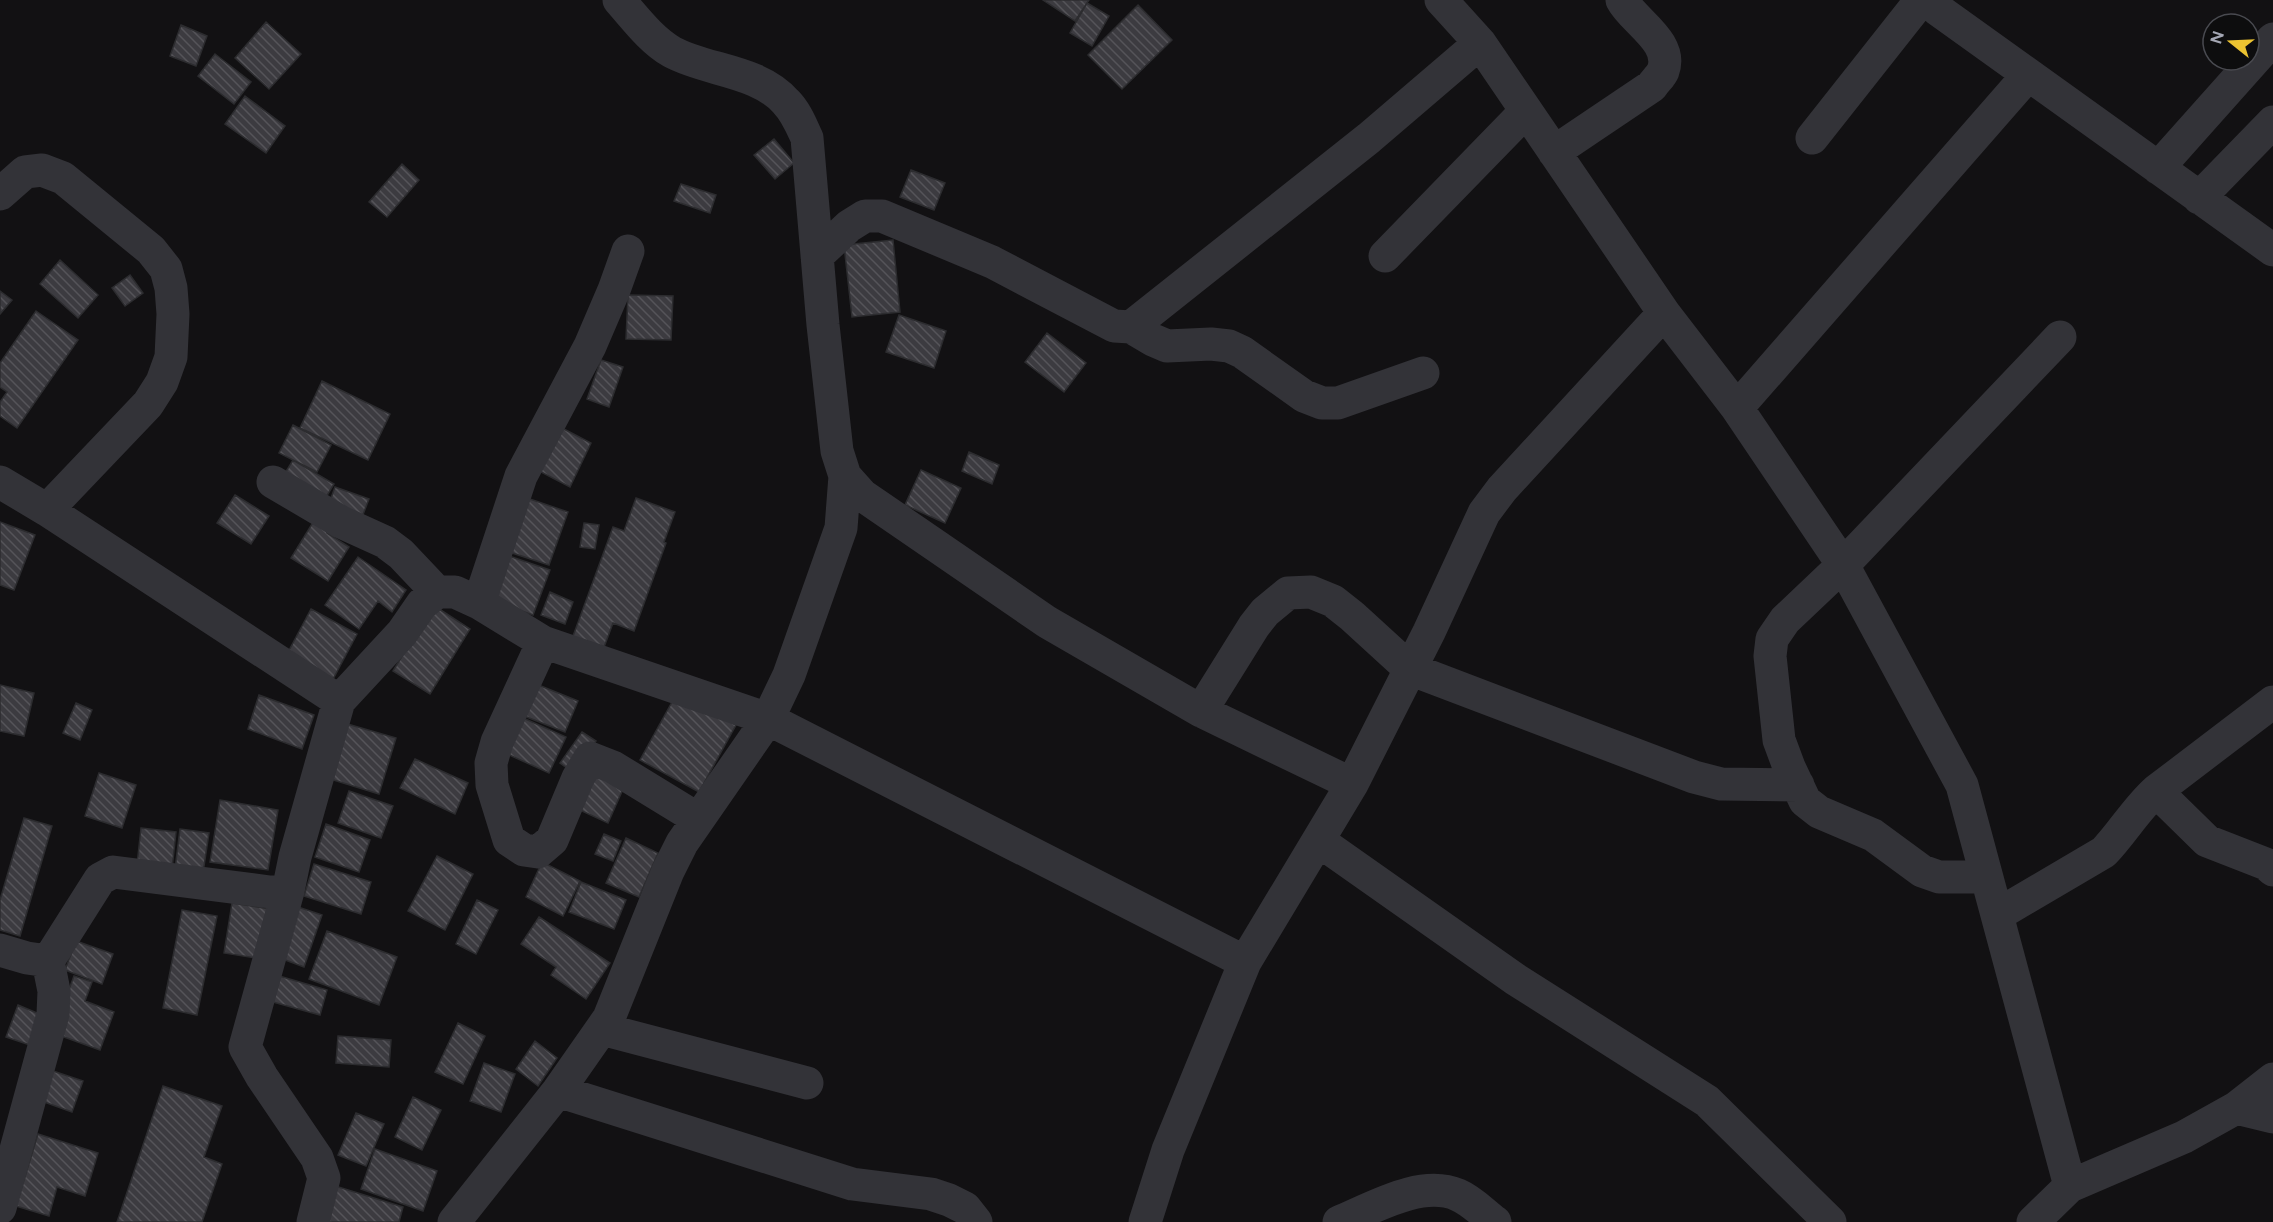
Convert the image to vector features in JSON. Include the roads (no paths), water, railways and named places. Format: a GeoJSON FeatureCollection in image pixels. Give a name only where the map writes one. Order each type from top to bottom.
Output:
{"type":"FeatureCollection","features":[{"type":"Feature","properties":{"kind":"street"},"geometry":{"type":"LineString","coordinates":[[454,1222],[558,1091],[602,1029],[620,995],[668,871],[698,819],[768,719],[789,675],[841,528],[845,476],[837,451],[823,325],[807,138],[799,120],[772,88],[673,52],[658,43],[619,0]]}},
{"type":"Feature","properties":{"kind":"street"},"geometry":{"type":"LineString","coordinates":[[1441,0],[1480,43],[1664,314],[1737,408],[1843,565],[1962,785],[2070,1186]]}},
{"type":"Feature","properties":{"kind":"street"},"geometry":{"type":"LineString","coordinates":[[1554,152],[1652,86],[1663,71],[1664,56],[1658,41],[1622,0]]}},
{"type":"Feature","properties":{"kind":"street"},"geometry":{"type":"LineString","coordinates":[[1812,138],[1922,0]]}},
{"type":"Feature","properties":{"kind":"street"},"geometry":{"type":"LineString","coordinates":[[1932,0],[1937,9],[2028,75],[2199,198],[2270,244]]}},
{"type":"Feature","properties":{"kind":"street"},"geometry":{"type":"LineString","coordinates":[[2158,168],[2273,39]]}},
{"type":"Feature","properties":{"kind":"street"},"geometry":{"type":"LineString","coordinates":[[1131,327],[1369,138],[1480,43]]}},
{"type":"Feature","properties":{"kind":"street"},"geometry":{"type":"LineString","coordinates":[[1737,408],[2028,75]]}},
{"type":"Feature","properties":{"kind":"street"},"geometry":{"type":"LineString","coordinates":[[1384,256],[1526,111]]}},
{"type":"Feature","properties":{"kind":"street"},"geometry":{"type":"LineString","coordinates":[[2199,198],[2273,122]]}},
{"type":"Feature","properties":{"kind":"street"},"geometry":{"type":"LineString","coordinates":[[0,194],[25,172],[42,170],[63,178],[151,250],[166,269],[171,288],[173,314],[171,357],[162,382],[148,404],[47,510]]}},
{"type":"Feature","properties":{"kind":"street"},"geometry":{"type":"LineString","coordinates":[[817,256],[849,226],[865,216],[882,216],[992,262],[1114,326],[1131,327],[1167,346],[1211,344],[1229,346],[1242,352],[1304,396],[1322,403],[1338,403],[1423,373]]}},
{"type":"Feature","properties":{"kind":"street"},"geometry":{"type":"LineString","coordinates":[[478,603],[521,476],[590,346],[628,251]]}},
{"type":"Feature","properties":{"kind":"street"},"geometry":{"type":"LineString","coordinates":[[1145,1222],[1168,1150],[1245,962],[1352,784],[1484,513],[1502,489],[1664,314]]}},
{"type":"Feature","properties":{"kind":"street"},"geometry":{"type":"LineString","coordinates":[[1986,877],[1939,876],[1922,871],[1873,835],[1819,812],[1805,801],[1779,741],[1770,656],[1772,639],[1785,620],[1843,565],[2060,337]]}},
{"type":"Feature","properties":{"kind":"street"},"geometry":{"type":"LineString","coordinates":[[845,476],[872,505],[1047,622],[1201,711],[1352,784]]}},
{"type":"Feature","properties":{"kind":"street"},"geometry":{"type":"LineString","coordinates":[[0,482],[47,510],[339,701]]}},
{"type":"Feature","properties":{"kind":"street"},"geometry":{"type":"LineString","coordinates":[[273,482],[341,522],[385,542],[437,592]]}},
{"type":"Feature","properties":{"kind":"street"},"geometry":{"type":"LineString","coordinates":[[313,1222],[324,1178],[317,1158],[262,1077],[245,1047],[339,701],[402,633],[423,604],[437,592],[454,592],[478,603],[543,642],[768,719],[1245,962]]}},
{"type":"Feature","properties":{"kind":"street"},"geometry":{"type":"LineString","coordinates":[[1201,711],[1265,612],[1288,594],[1311,592],[1333,601],[1410,669],[1694,777],[1721,784],[1798,786]]}},
{"type":"Feature","properties":{"kind":"street"},"geometry":{"type":"LineString","coordinates":[[543,642],[497,742],[491,763],[492,785],[509,840],[524,850],[538,852],[552,840],[578,778],[590,758],[613,767],[698,819]]}},
{"type":"Feature","properties":{"kind":"street"},"geometry":{"type":"LineString","coordinates":[[1997,915],[2104,852],[2143,803],[2156,791],[2273,702]]}},
{"type":"Feature","properties":{"kind":"street"},"geometry":{"type":"LineString","coordinates":[[2156,791],[2207,841],[2266,864],[2273,870]]}},
{"type":"Feature","properties":{"kind":"street"},"geometry":{"type":"LineString","coordinates":[[1319,841],[1515,979],[1707,1101],[1830,1222]]}},
{"type":"Feature","properties":{"kind":"street"},"geometry":{"type":"LineString","coordinates":[[0,1208],[53,1014],[54,991],[48,961],[100,879],[113,872],[270,892],[288,891]]}},
{"type":"Feature","properties":{"kind":"street"},"geometry":{"type":"LineString","coordinates":[[0,950],[48,961]]}},
{"type":"Feature","properties":{"kind":"street"},"geometry":{"type":"LineString","coordinates":[[602,1029],[807,1083]]}},
{"type":"Feature","properties":{"kind":"street"},"geometry":{"type":"LineString","coordinates":[[2033,1222],[2070,1186],[2184,1137],[2236,1108],[2273,1079]]}},
{"type":"Feature","properties":{"kind":"street"},"geometry":{"type":"LineString","coordinates":[[558,1091],[852,1184],[931,1194],[950,1200],[964,1208],[976,1222]]}},
{"type":"Feature","properties":{"kind":"street"},"geometry":{"type":"LineString","coordinates":[[2236,1108],[2273,1118]]}},
{"type":"Feature","properties":{"kind":"street"},"geometry":{"type":"LineString","coordinates":[[1339,1222],[1419,1190],[1440,1190],[1458,1195],[1495,1222]]}}]}
